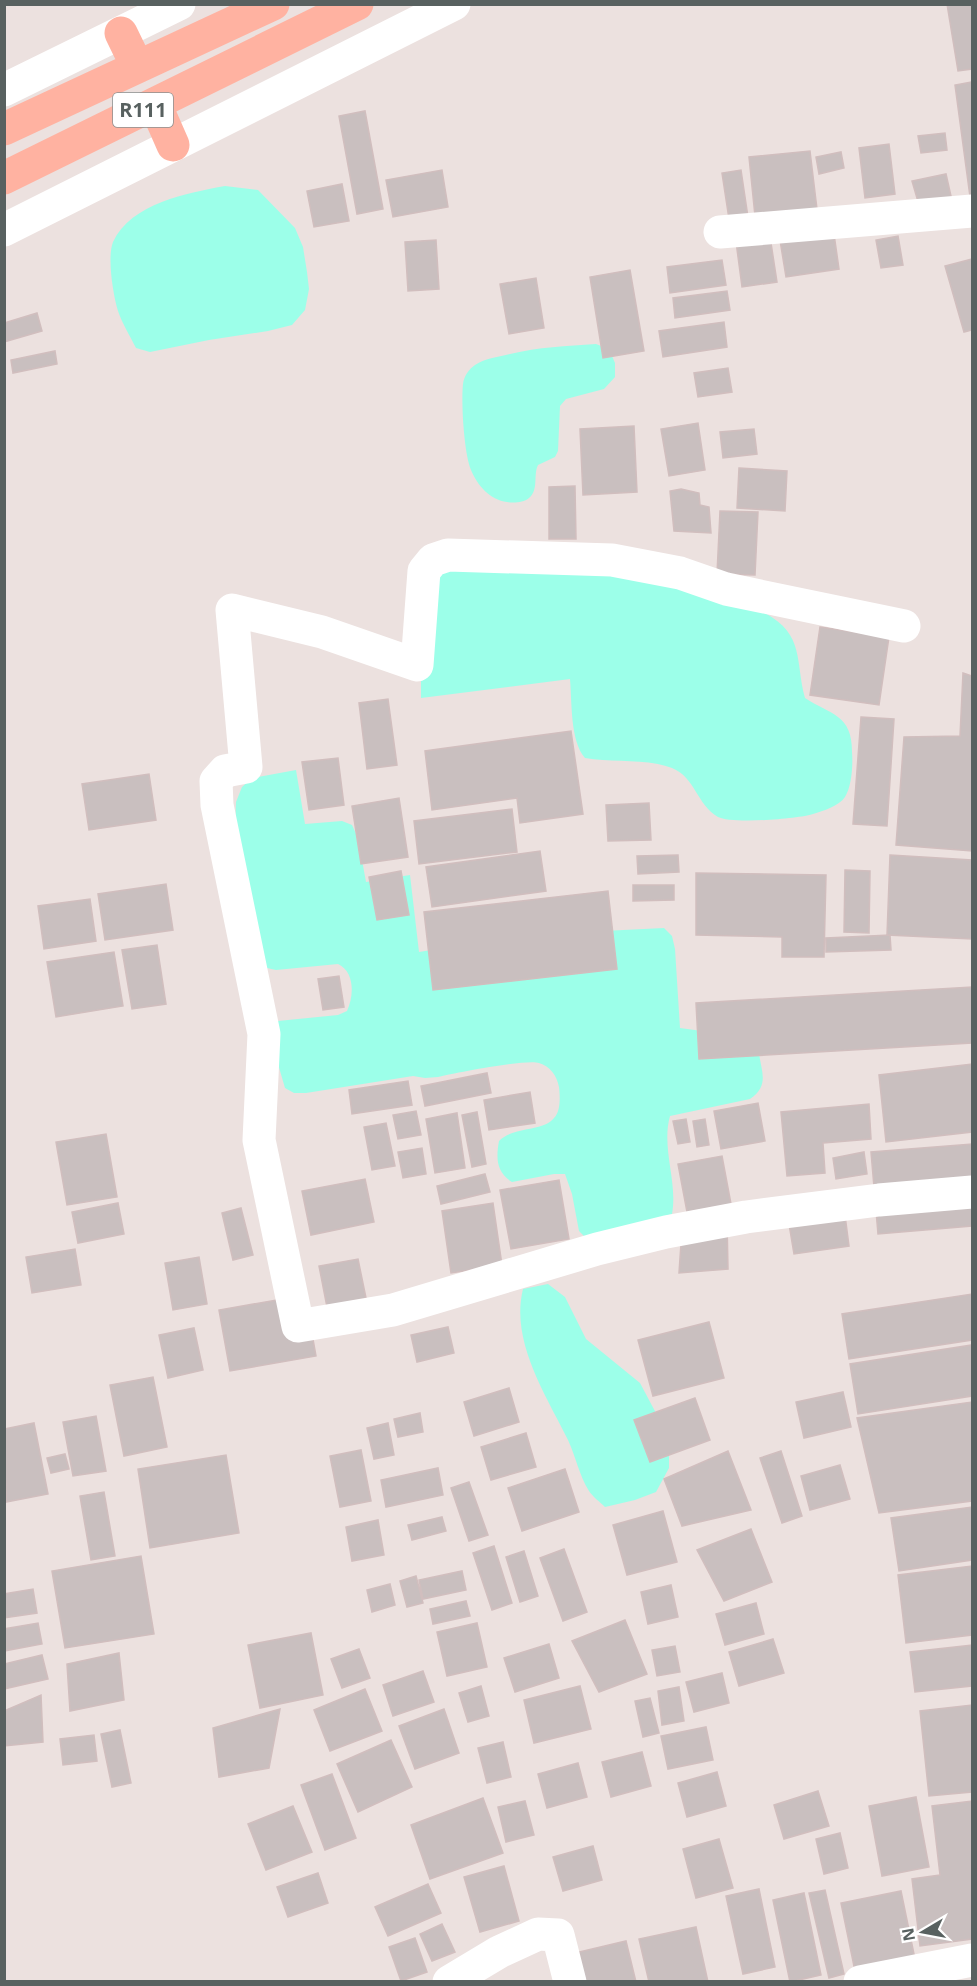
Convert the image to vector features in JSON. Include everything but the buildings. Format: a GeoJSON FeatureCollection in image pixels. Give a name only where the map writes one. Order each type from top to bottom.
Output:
{"type":"FeatureCollection","features":[{"type":"Feature","properties":{"kind":"main road","name":"R111"},"geometry":{"type":"LineString","coordinates":[[4,178],[357,4]]}},
{"type":"Feature","properties":{"kind":"main road","name":"R111"},"geometry":{"type":"LineString","coordinates":[[4,129],[270,6]]}},
{"type":"Feature","properties":{"kind":"main road"},"geometry":{"type":"LineString","coordinates":[[121,33],[137,66]]}},
{"type":"Feature","properties":{"kind":"main road"},"geometry":{"type":"LineString","coordinates":[[155,104],[173,145]]}},
{"type":"Feature","properties":{"kind":"street"},"geometry":{"type":"LineString","coordinates":[[4,90],[179,4]]}},
{"type":"Feature","properties":{"kind":"street"},"geometry":{"type":"LineString","coordinates":[[4,230],[454,4]]}},
{"type":"Feature","properties":{"kind":"street"},"geometry":{"type":"LineString","coordinates":[[720,232],[972,211]]}},
{"type":"Feature","properties":{"kind":"street"},"geometry":{"type":"LineString","coordinates":[[904,626],[726,589],[680,573],[612,560],[448,555],[432,560],[424,571],[417,665],[322,632],[232,609],[246,767],[225,771],[216,781],[217,805],[264,1034],[259,1140],[298,1326],[393,1310],[575,1256],[666,1232],[746,1217],[879,1200],[972,1192]]}},
{"type":"Feature","properties":{"kind":"street"},"geometry":{"type":"LineString","coordinates":[[449,1982],[499,1952],[538,1934],[558,1935],[570,1982]]}},
{"type":"Feature","properties":{"kind":"street"},"geometry":{"type":"LineString","coordinates":[[860,1982],[972,1960]]}},
{"type":"Feature","properties":{"kind":"shaded area"},"geometry":{"type":"Polygon","coordinates":[[[225,186],[258,190],[295,228],[303,247],[307,272],[309,289],[305,310],[292,325],[268,331],[150,352],[136,348],[116,304],[111,266],[113,242],[121,229],[147,209],[194,192],[225,186]]]}},
{"type":"Feature","properties":{"kind":"shaded area"},"geometry":{"type":"Polygon","coordinates":[[[596,344],[609,349],[615,363],[615,377],[604,389],[566,399],[560,406],[558,451],[555,457],[538,465],[534,491],[527,500],[501,501],[490,495],[474,476],[467,452],[462,392],[467,373],[488,359],[542,348],[596,344]]]}},
{"type":"Feature","properties":{"kind":"shaded area"},"geometry":{"type":"Polygon","coordinates":[[[434,569],[613,569],[765,613],[778,621],[793,640],[805,698],[838,717],[848,730],[851,739],[852,769],[845,797],[831,808],[805,816],[750,820],[718,817],[705,806],[686,778],[672,768],[651,763],[585,758],[580,751],[574,732],[570,679],[421,698],[421,661],[434,569]]]}},
{"type":"Feature","properties":{"kind":"shaded area"},"geometry":{"type":"Polygon","coordinates":[[[296,770],[305,824],[342,821],[352,825],[358,838],[366,882],[410,875],[419,952],[476,943],[583,932],[664,928],[672,936],[675,949],[680,1028],[702,1031],[759,1054],[763,1079],[760,1089],[750,1099],[670,1116],[667,1140],[673,1190],[672,1214],[586,1238],[579,1231],[572,1194],[565,1174],[512,1182],[503,1174],[498,1164],[499,1141],[512,1133],[549,1122],[558,1111],[560,1095],[557,1079],[543,1064],[532,1062],[506,1065],[438,1077],[413,1076],[306,1093],[294,1093],[285,1088],[278,1064],[278,1021],[338,1015],[347,1011],[352,992],[348,973],[338,964],[276,970],[267,968],[260,962],[235,830],[236,802],[242,787],[252,778],[296,770]]]}},
{"type":"Feature","properties":{"kind":"shaded area"},"geometry":{"type":"Polygon","coordinates":[[[548,1284],[565,1297],[586,1339],[640,1383],[657,1415],[669,1450],[669,1468],[656,1492],[605,1507],[589,1491],[568,1440],[532,1367],[521,1328],[520,1309],[523,1289],[548,1284]]]}}]}
